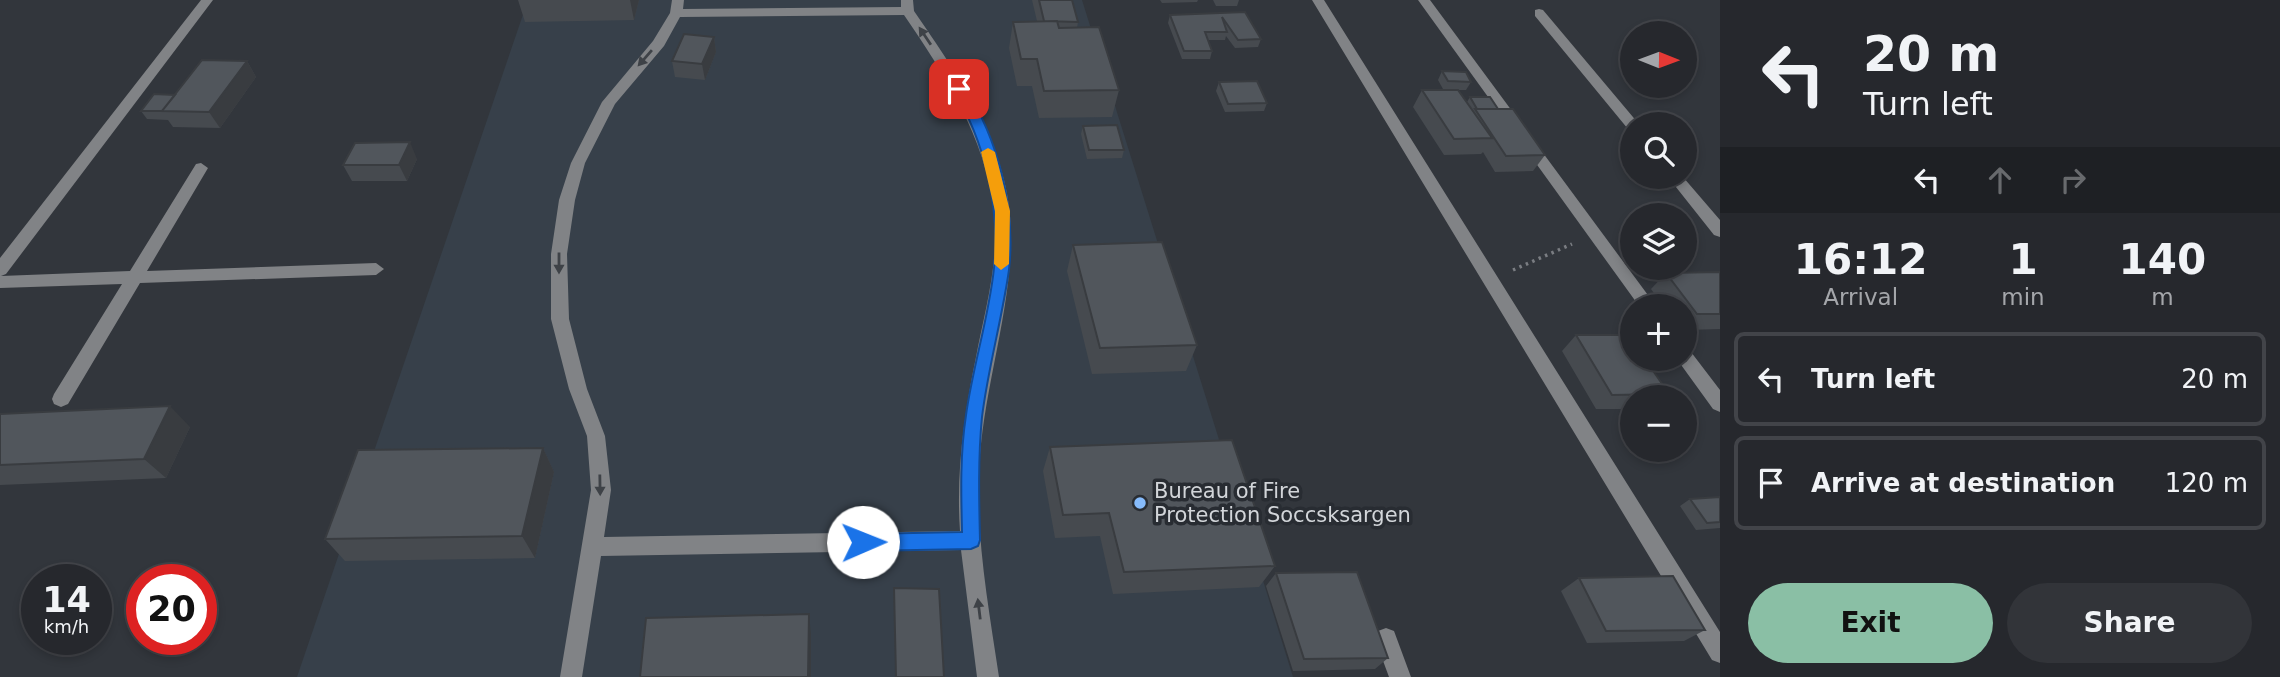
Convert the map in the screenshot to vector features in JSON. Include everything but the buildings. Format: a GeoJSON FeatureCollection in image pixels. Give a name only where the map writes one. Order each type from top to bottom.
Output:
{"type":"FeatureCollection","features":[{"type":"Feature","properties":{"kind":"street"},"geometry":{"type":"LineString","coordinates":[[0,270],[207,0]]}},
{"type":"Feature","properties":{"kind":"street"},"geometry":{"type":"LineString","coordinates":[[1318,0],[1720,652]]}},
{"type":"Feature","properties":{"kind":"street"},"geometry":{"type":"LineString","coordinates":[[1424,0],[1639,294]]}},
{"type":"Feature","properties":{"kind":"street"},"geometry":{"type":"LineString","coordinates":[[571,677],[601,490],[596,436],[578,389],[560,319],[559,254],[567,200],[578,163],[609,102],[659,43],[677,6],[908,5],[970,107],[991,160],[1003,211],[1001,268],[974,415],[969,474],[971,540],[988,677]]}},
{"type":"Feature","properties":{"kind":"street"},"geometry":{"type":"LineString","coordinates":[[1539,13],[1621,112]]}},
{"type":"Feature","properties":{"kind":"street"},"geometry":{"type":"LineString","coordinates":[[61,399],[201,168]]}},
{"type":"Feature","properties":{"kind":"street"},"geometry":{"type":"LineString","coordinates":[[1685,189],[1720,231]]}},
{"type":"Feature","properties":{"kind":"street"},"geometry":{"type":"LineString","coordinates":[[0,282],[376,269]]}},
{"type":"Feature","properties":{"kind":"street"},"geometry":{"type":"LineString","coordinates":[[1695,371],[1720,404]]}},
{"type":"Feature","properties":{"kind":"street"},"geometry":{"type":"LineString","coordinates":[[592,547],[971,540]]}},
{"type":"Feature","properties":{"kind":"street"},"geometry":{"type":"LineString","coordinates":[[1386,639],[1400,677]]}},
{"type":"Feature","properties":{"kind":"path"},"geometry":{"type":"LineString","coordinates":[[1489,277],[1525,267],[1560,252],[1594,231]]}},
{"type":"Feature","properties":{"kind":"shaded area"},"geometry":{"type":"Polygon","coordinates":[[[528,0],[1082,0],[1293,677],[297,677],[528,0]]]}},
{"type":"Feature","properties":{"kind":"slow traffic"},"geometry":{"type":"LineString","coordinates":[[988,152],[1003,211],[1001,264]]}},
{"type":"Feature","properties":{"kind":"place","name":"Bureau of Fire Protection Soccsksargen"},"geometry":{"type":"Point","coordinates":[1140,503]}},
{"type":"Feature","properties":{"kind":"route"},"geometry":{"type":"LineString","coordinates":[[863,542],[971,540],[969,474],[974,415],[1001,268],[1003,211],[991,160],[970,107],[959,89]]}}]}
